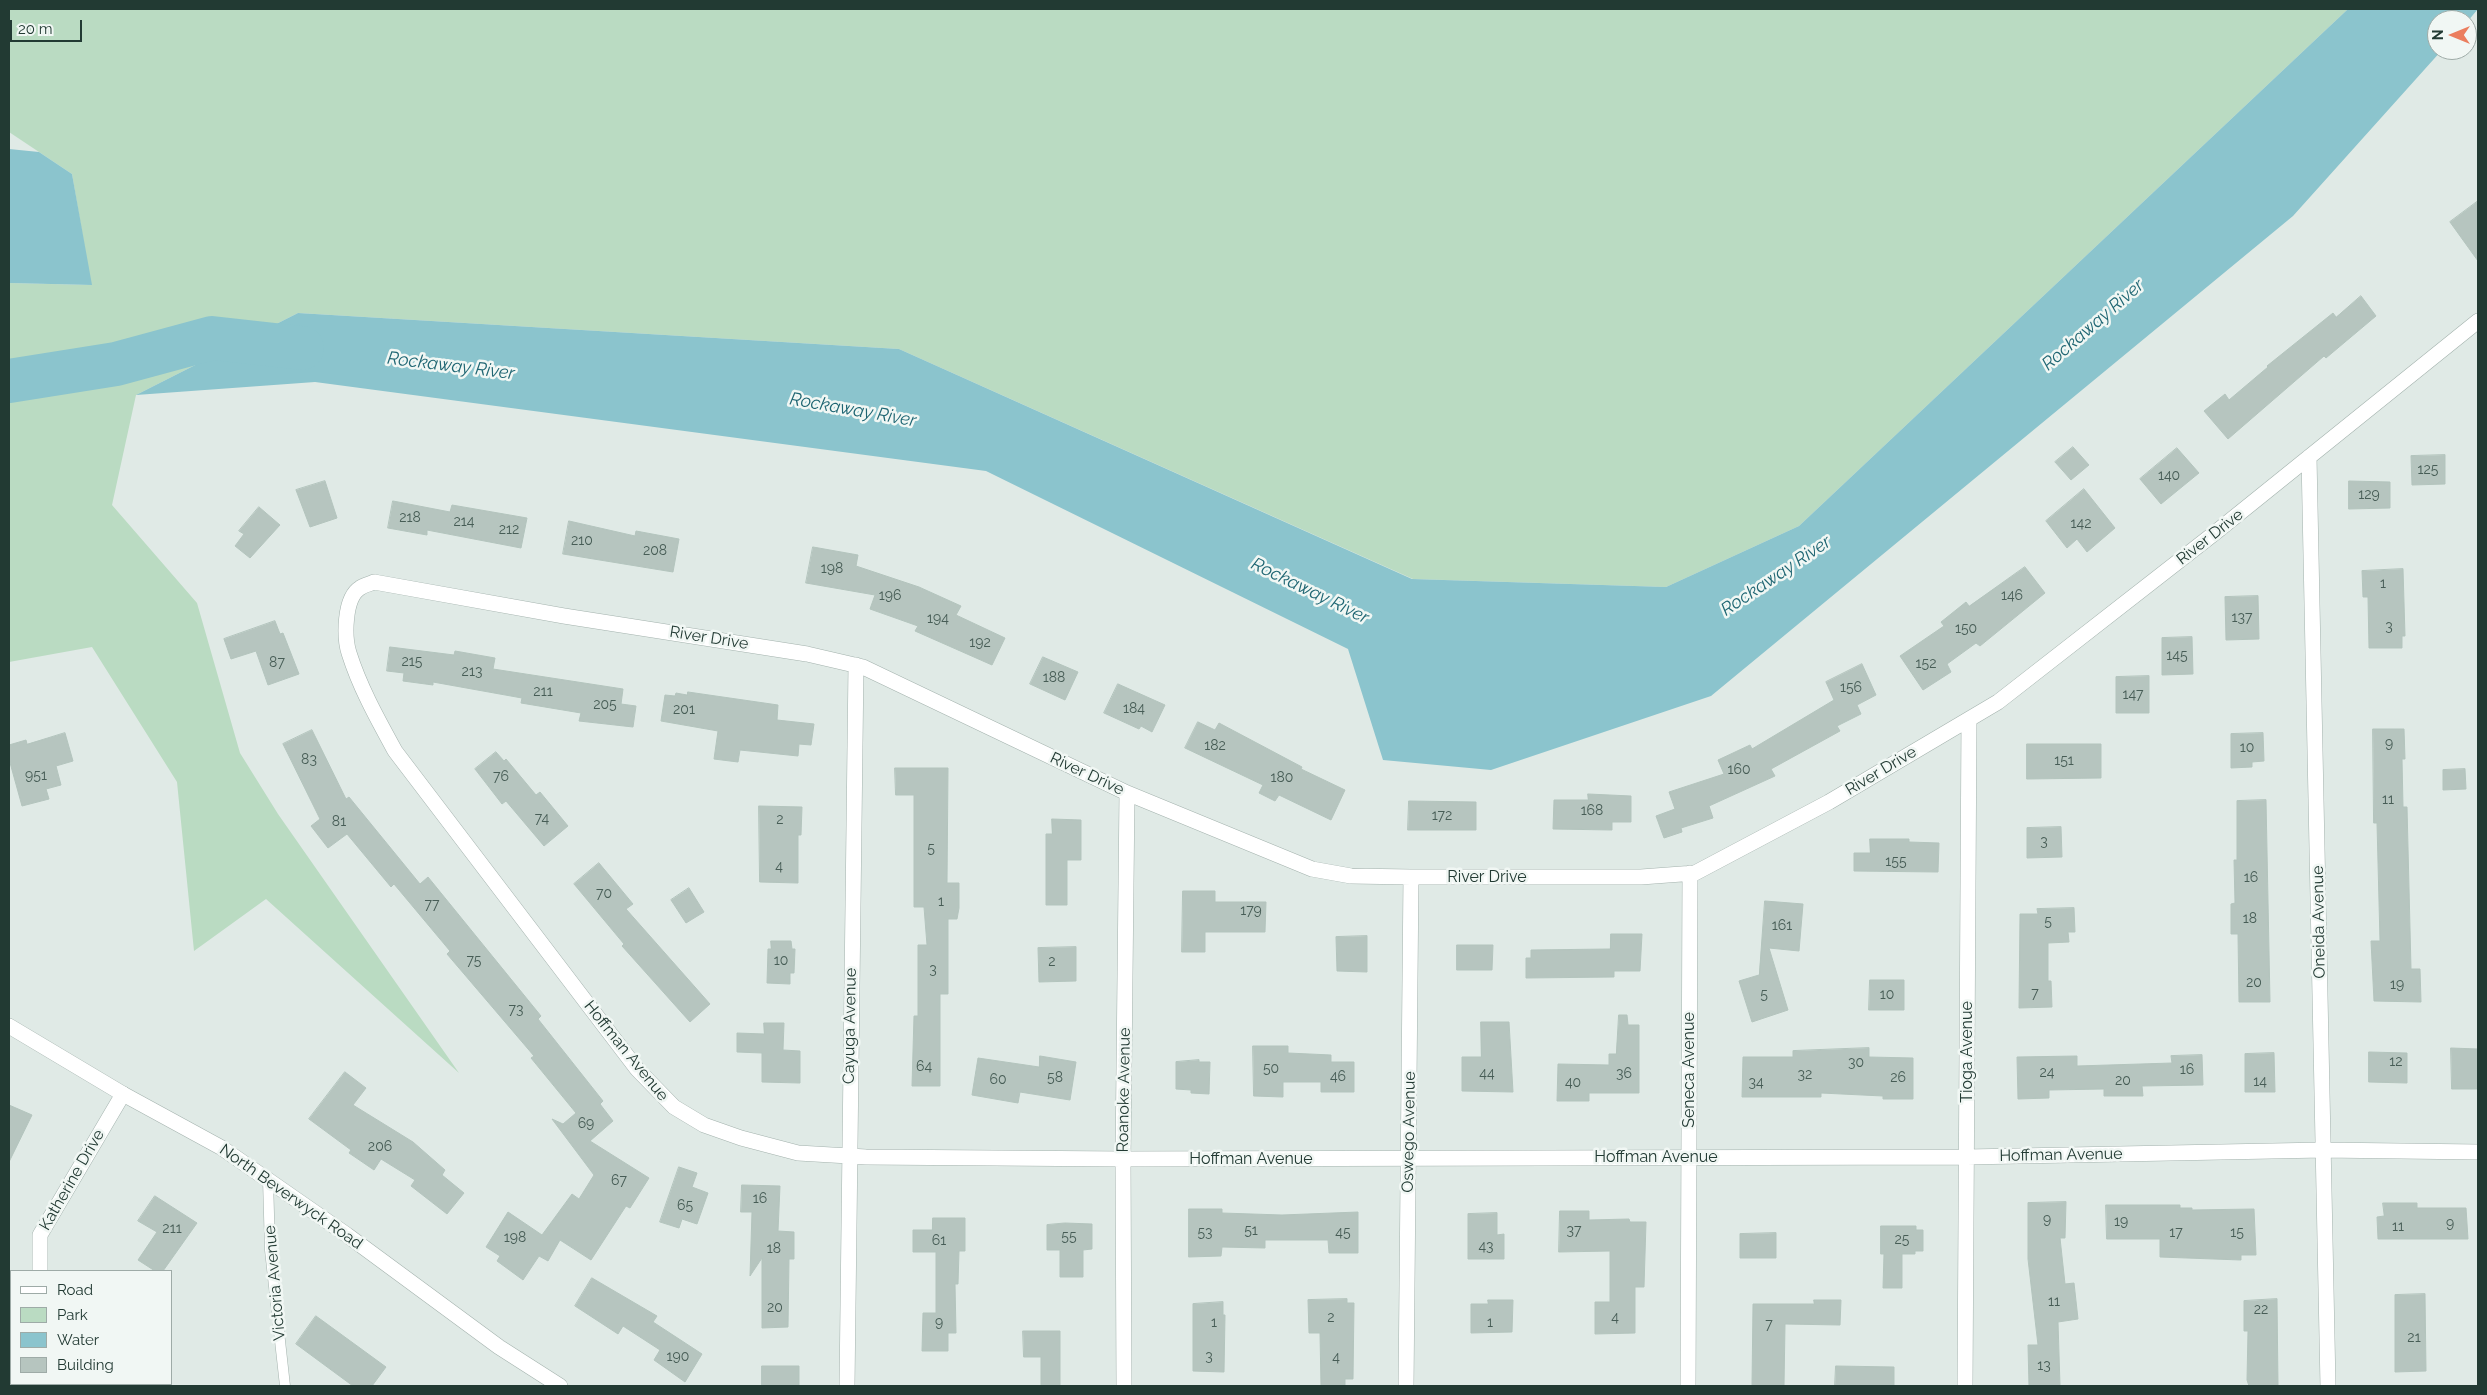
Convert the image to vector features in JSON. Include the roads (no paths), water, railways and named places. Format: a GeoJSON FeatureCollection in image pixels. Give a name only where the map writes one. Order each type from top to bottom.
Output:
{"type":"FeatureCollection","features":[{"type":"Feature","properties":{"kind":"street","name":"River Drive"},"geometry":{"type":"LineString","coordinates":[[370,584],[374,582],[564,616],[807,654],[856,665],[1127,793],[1312,869],[1351,876],[1411,878],[1641,876],[1695,873],[1830,802],[1998,702],[2478,321]]}},
{"type":"Feature","properties":{"kind":"street","name":"Oneida Avenue"},"geometry":{"type":"LineString","coordinates":[[2309,457],[2328,1386]]}},
{"type":"Feature","properties":{"kind":"street","name":"Hoffman Avenue"},"geometry":{"type":"LineString","coordinates":[[370,584],[359,588],[349,601],[347,618],[348,651],[370,704],[391,744],[437,808],[637,1069],[674,1107],[704,1125],[741,1138],[798,1153],[1123,1159],[1966,1157],[2324,1150],[2478,1152]]}},
{"type":"Feature","properties":{"kind":"street","name":"Cayuga Avenue"},"geometry":{"type":"LineString","coordinates":[[847,1386],[848,1155],[856,665]]}},
{"type":"Feature","properties":{"kind":"street","name":"Tioga Avenue"},"geometry":{"type":"LineString","coordinates":[[1965,1386],[1969,719]]}},
{"type":"Feature","properties":{"kind":"street","name":"Roanoke Avenue"},"geometry":{"type":"LineString","coordinates":[[1124,1386],[1123,1159],[1127,793]]}},
{"type":"Feature","properties":{"kind":"street","name":"Seneca Avenue"},"geometry":{"type":"LineString","coordinates":[[1688,1386],[1690,873]]}},
{"type":"Feature","properties":{"kind":"street","name":"Oswego Avenue"},"geometry":{"type":"LineString","coordinates":[[1406,1386],[1411,878]]}},
{"type":"Feature","properties":{"kind":"street","name":"North Beverwyck Road"},"geometry":{"type":"LineString","coordinates":[[9,1026],[123,1094],[222,1148],[268,1179],[499,1348],[560,1386]]}},
{"type":"Feature","properties":{"kind":"street","name":"Katherine Drive"},"geometry":{"type":"LineString","coordinates":[[40,1270],[40,1235],[123,1094]]}},
{"type":"Feature","properties":{"kind":"lane","name":"Victoria Avenue"},"geometry":{"type":"LineString","coordinates":[[268,1179],[270,1250],[285,1386]]}},
{"type":"Feature","properties":{"kind":"water"},"geometry":{"type":"Polygon","coordinates":[[[2348,9],[2478,9],[2427,10],[2427,60],[2433,60],[2293,216],[1711,696],[1491,770],[1383,760],[1348,649],[986,471],[315,382],[136,395],[298,313],[899,349],[1412,579],[1666,587],[1799,526],[2348,9]]]}},
{"type":"Feature","properties":{"kind":"water"},"geometry":{"type":"Polygon","coordinates":[[[9,149],[39,152],[72,174],[92,285],[9,283],[9,149]]]}},
{"type":"Feature","properties":{"kind":"waterway","name":"Rockaway River"},"geometry":{"type":"LineString","coordinates":[[9,381],[116,364],[212,338],[302,348]]}}]}
